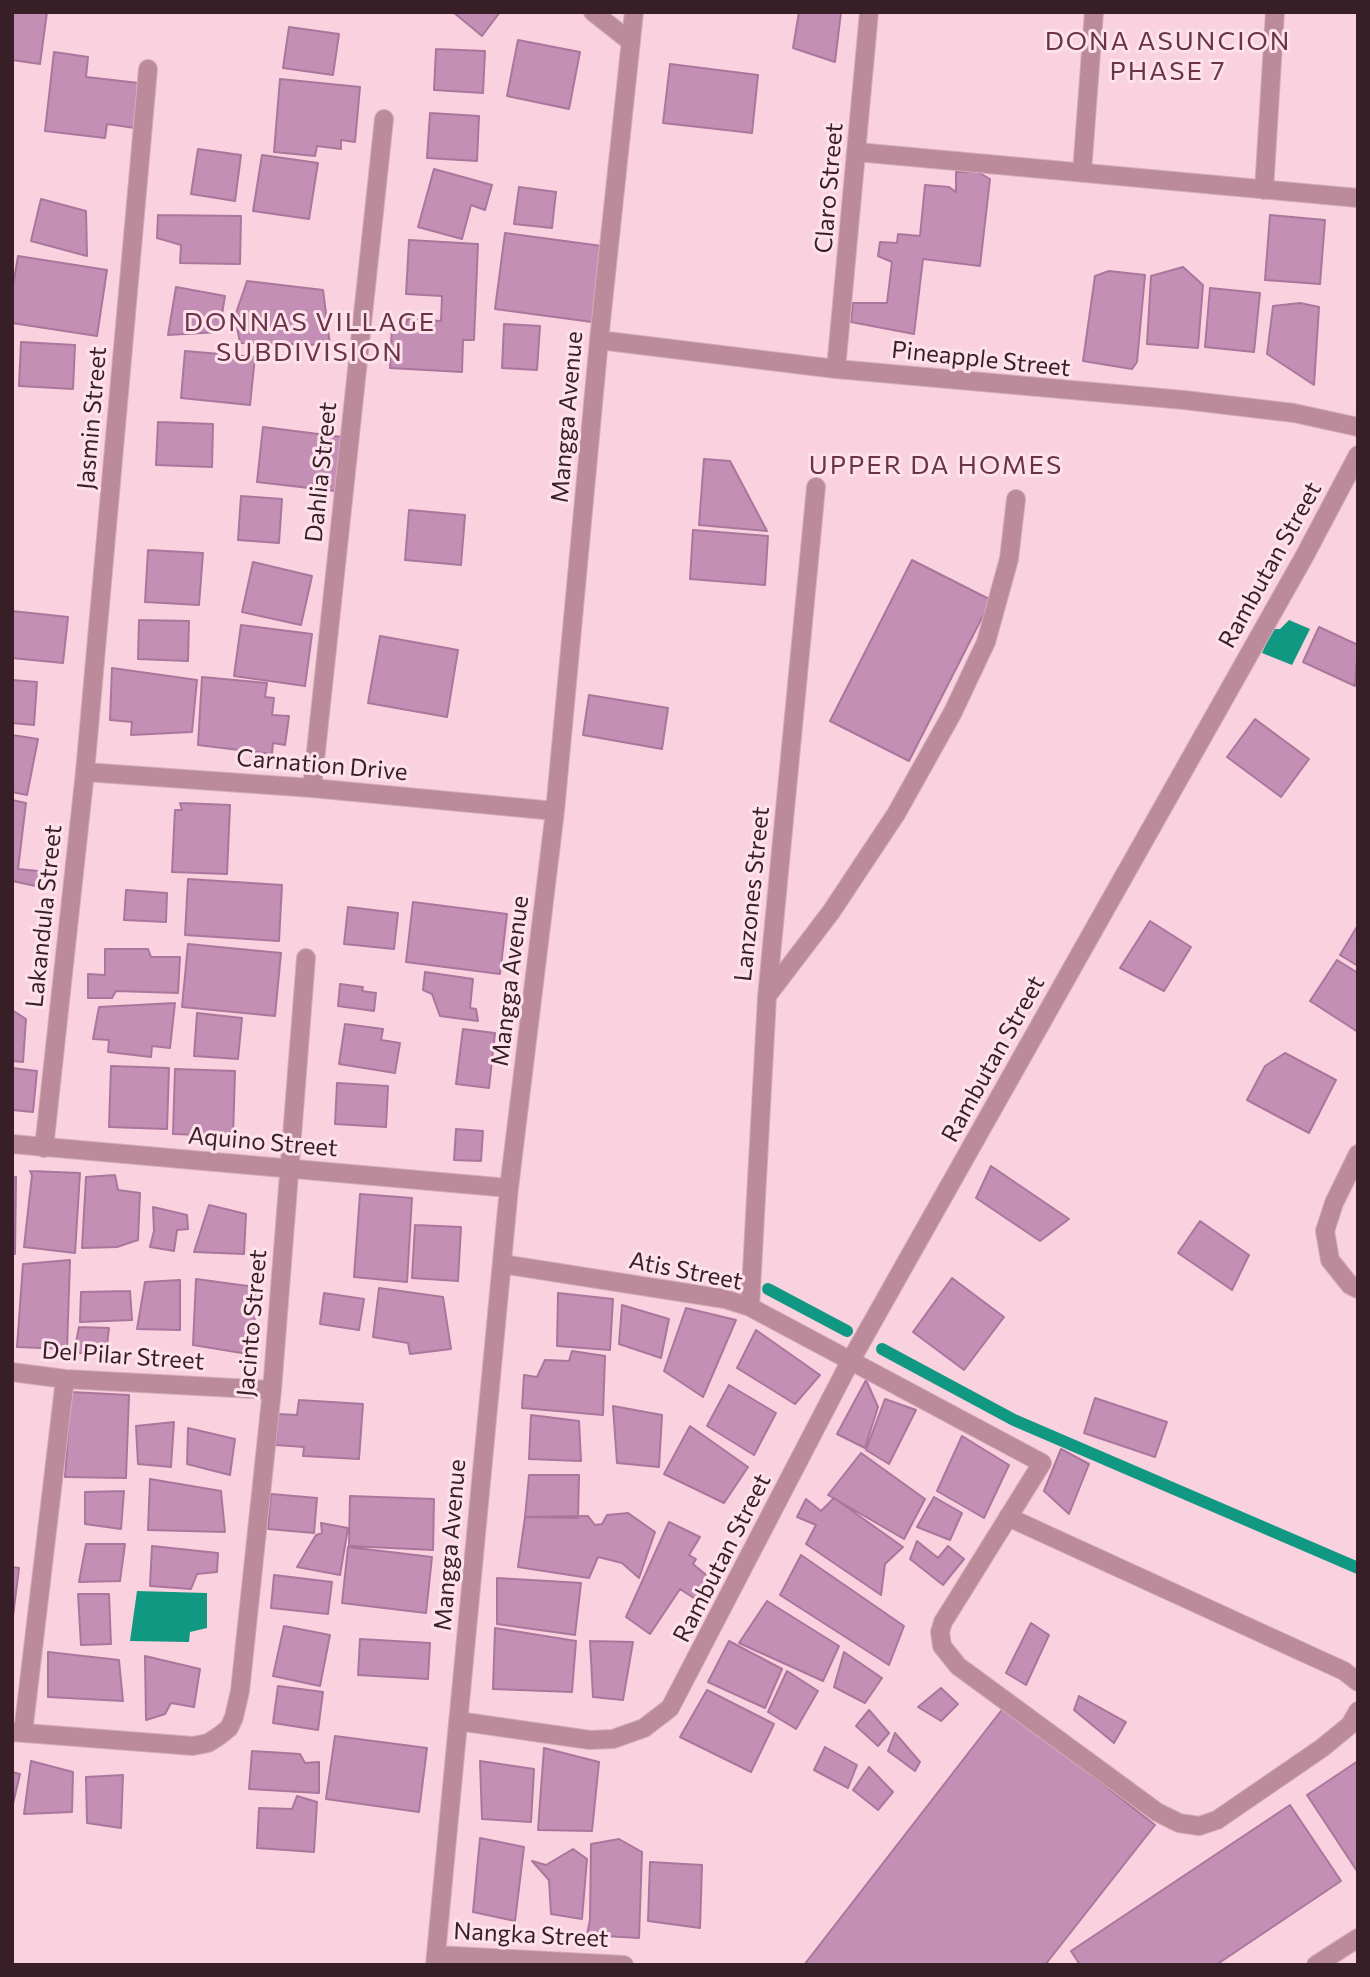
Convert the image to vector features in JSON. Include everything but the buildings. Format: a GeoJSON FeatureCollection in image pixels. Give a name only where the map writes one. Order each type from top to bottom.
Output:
{"type":"FeatureCollection","features":[{"type":"Feature","properties":{"kind":"street"},"geometry":{"type":"LineString","coordinates":[[593,12],[631,42]]}},
{"type":"Feature","properties":{"kind":"street","name":"Mangga Avenue"},"geometry":{"type":"LineString","coordinates":[[435,1960],[509,1188],[555,811],[599,340],[634,12]]}},
{"type":"Feature","properties":{"kind":"street","name":"Claro Street"},"geometry":{"type":"LineString","coordinates":[[836,369],[869,12]]}},
{"type":"Feature","properties":{"kind":"street"},"geometry":{"type":"LineString","coordinates":[[1082,172],[1094,12]]}},
{"type":"Feature","properties":{"kind":"street"},"geometry":{"type":"LineString","coordinates":[[1264,190],[1275,12]]}},
{"type":"Feature","properties":{"kind":"street","name":"Jasmin Street"},"geometry":{"type":"LineString","coordinates":[[85,772],[148,69]]}},
{"type":"Feature","properties":{"kind":"street","name":"Dahlia Street"},"geometry":{"type":"LineString","coordinates":[[312,788],[384,119]]}},
{"type":"Feature","properties":{"kind":"street"},"geometry":{"type":"LineString","coordinates":[[857,152],[1358,198]]}},
{"type":"Feature","properties":{"kind":"street","name":"Pineapple Street"},"geometry":{"type":"LineString","coordinates":[[599,340],[836,369],[1080,393],[1184,400],[1294,413],[1358,426]]}},
{"type":"Feature","properties":{"kind":"street","name":"Rambutan Street"},"geometry":{"type":"LineString","coordinates":[[458,1721],[590,1740],[613,1739],[658,1719],[680,1693],[851,1360],[1304,557],[1358,455]]}},
{"type":"Feature","properties":{"kind":"street","name":"Lanzones Street"},"geometry":{"type":"LineString","coordinates":[[750,1307],[767,997],[816,487]]}},
{"type":"Feature","properties":{"kind":"street"},"geometry":{"type":"LineString","coordinates":[[767,997],[831,912],[896,814],[953,712],[986,642],[1009,558],[1016,499]]}},
{"type":"Feature","properties":{"kind":"street","name":"Carnation Drive"},"geometry":{"type":"LineString","coordinates":[[85,772],[312,788],[555,811]]}},
{"type":"Feature","properties":{"kind":"street","name":"Lakandula Street"},"geometry":{"type":"LineString","coordinates":[[44,1148],[85,772]]}},
{"type":"Feature","properties":{"kind":"street","name":"Jacinto Street"},"geometry":{"type":"LineString","coordinates":[[18,1733],[193,1745],[208,1743],[229,1728],[240,1691],[272,1390],[306,958]]}},
{"type":"Feature","properties":{"kind":"street","name":"Aquino Street"},"geometry":{"type":"LineString","coordinates":[[12,1144],[509,1188]]}},
{"type":"Feature","properties":{"kind":"street"},"geometry":{"type":"LineString","coordinates":[[1358,1154],[1334,1203],[1325,1231],[1329,1260],[1350,1285],[1358,1289]]}},
{"type":"Feature","properties":{"kind":"street","name":"Atis Street"},"geometry":{"type":"LineString","coordinates":[[502,1264],[725,1300],[750,1307],[1042,1463],[1008,1517]]}},
{"type":"Feature","properties":{"kind":"street","name":"Del Pilar Street"},"geometry":{"type":"LineString","coordinates":[[12,1372],[65,1379],[272,1390]]}},
{"type":"Feature","properties":{"kind":"street"},"geometry":{"type":"LineString","coordinates":[[18,1733],[65,1379]]}},
{"type":"Feature","properties":{"kind":"street"},"geometry":{"type":"LineString","coordinates":[[1358,1682],[1344,1671],[1008,1517],[943,1622],[940,1632],[942,1646],[958,1667],[1157,1812],[1179,1823],[1199,1826],[1217,1820],[1322,1748],[1350,1724],[1358,1711]]}},
{"type":"Feature","properties":{"kind":"street"},"geometry":{"type":"LineString","coordinates":[[1316,1965],[1358,1938]]}},
{"type":"Feature","properties":{"kind":"street","name":"Nangka Street"},"geometry":{"type":"LineString","coordinates":[[435,1960],[624,1965]]}},
{"type":"Feature","properties":{"kind":"shaded area"},"geometry":{"type":"Polygon","coordinates":[[[1289,620],[1310,629],[1292,665],[1262,653],[1272,629],[1280,629],[1289,620]]]}},
{"type":"Feature","properties":{"kind":"shaded area"},"geometry":{"type":"Polygon","coordinates":[[[137,1591],[207,1593],[207,1628],[190,1632],[189,1642],[130,1641],[137,1591]]]}},
{"type":"Feature","properties":{"kind":"waterway"},"geometry":{"type":"LineString","coordinates":[[768,1289],[847,1331]]}},
{"type":"Feature","properties":{"kind":"waterway"},"geometry":{"type":"LineString","coordinates":[[882,1349],[1014,1420],[1358,1568]]}},
{"type":"Feature","properties":{"kind":"district","name":"DONA ASUNCION PHASE 7"},"geometry":{"type":"Point","coordinates":[1168,56]}},
{"type":"Feature","properties":{"kind":"district","name":"DONNAS VILLAGE SUBDIVISION"},"geometry":{"type":"Point","coordinates":[310,337]}},
{"type":"Feature","properties":{"kind":"district","name":"UPPER DA HOMES"},"geometry":{"type":"Point","coordinates":[936,465]}}]}
